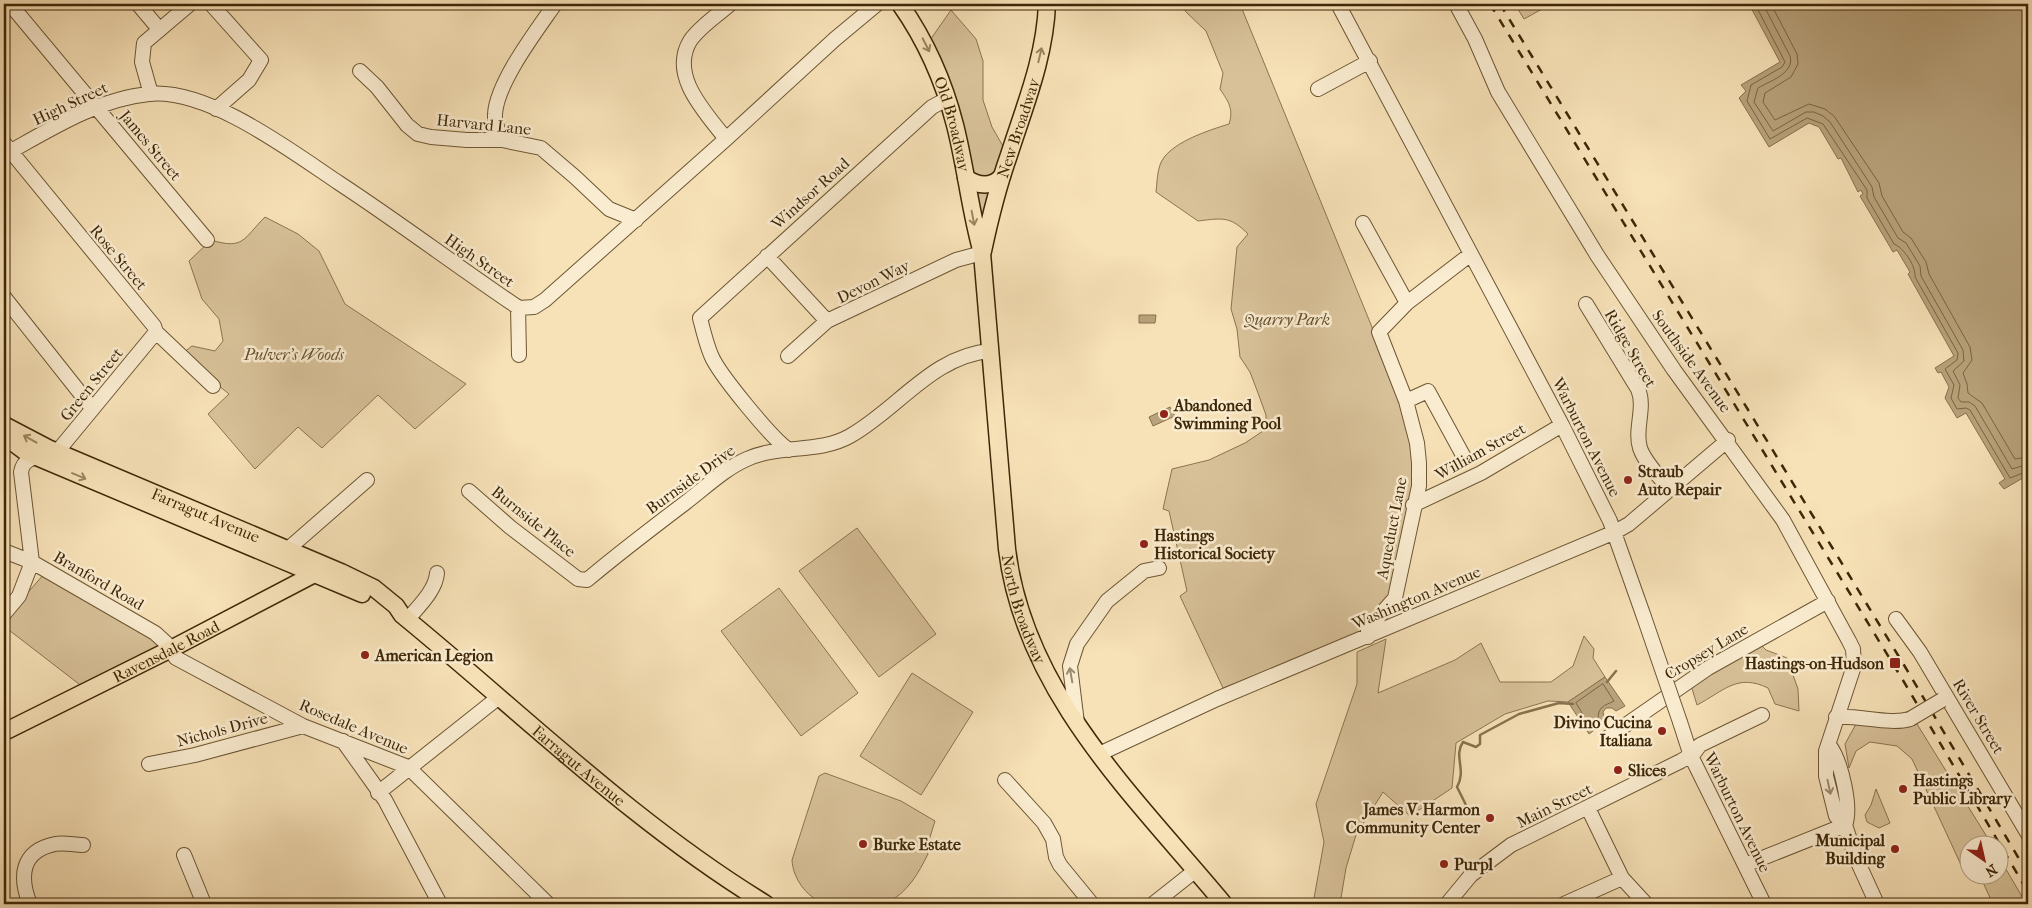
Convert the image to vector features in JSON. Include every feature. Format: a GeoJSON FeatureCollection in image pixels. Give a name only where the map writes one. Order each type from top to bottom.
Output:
{"type":"FeatureCollection","features":[{"type":"Feature","properties":{"kind":"main road","name":"Old Broadway"},"geometry":{"type":"LineString","coordinates":[[900,4],[927,48],[947,99],[966,178],[974,225],[982,253]]}},
{"type":"Feature","properties":{"kind":"main road","name":"New Broadway"},"geometry":{"type":"LineString","coordinates":[[982,253],[1002,176],[1038,63],[1044,35],[1047,4]]}},
{"type":"Feature","properties":{"kind":"main road"},"geometry":{"type":"LineString","coordinates":[[966,178],[976,184],[985,185],[998,181],[1002,176]]}},
{"type":"Feature","properties":{"kind":"main road","name":"North Broadway"},"geometry":{"type":"LineString","coordinates":[[982,253],[1007,549],[1015,595],[1035,651],[1077,723],[1098,754],[1224,904]]}},
{"type":"Feature","properties":{"kind":"main road","name":"Farragut Avenue"},"geometry":{"type":"LineString","coordinates":[[4,425],[47,454],[106,480],[322,570],[374,588],[396,606],[404,617],[646,822],[709,869],[755,900],[766,904]]}},
{"type":"Feature","properties":{"kind":"main road","name":"Farragut Avenue"},"geometry":{"type":"LineString","coordinates":[[4,436],[8,442],[47,454],[106,480]]}},
{"type":"Feature","properties":{"kind":"main road"},"geometry":{"type":"LineString","coordinates":[[283,592],[288,576],[286,555]]}},
{"type":"Feature","properties":{"kind":"main road","name":"Ravensdale Road"},"geometry":{"type":"LineString","coordinates":[[4,732],[283,592],[322,570]]}},
{"type":"Feature","properties":{"kind":"street","name":"James Street"},"geometry":{"type":"LineString","coordinates":[[10,4],[207,240]]}},
{"type":"Feature","properties":{"kind":"street"},"geometry":{"type":"LineString","coordinates":[[138,4],[159,29]]}},
{"type":"Feature","properties":{"kind":"street"},"geometry":{"type":"LineString","coordinates":[[150,94],[142,62],[144,43],[190,4]]}},
{"type":"Feature","properties":{"kind":"street"},"geometry":{"type":"LineString","coordinates":[[211,4],[261,60],[249,80],[216,109]]}},
{"type":"Feature","properties":{"kind":"street"},"geometry":{"type":"LineString","coordinates":[[502,140],[495,120],[499,99],[519,54],[555,4]]}},
{"type":"Feature","properties":{"kind":"street"},"geometry":{"type":"LineString","coordinates":[[726,139],[701,108],[688,84],[684,71],[684,59],[691,39],[730,4]]}},
{"type":"Feature","properties":{"kind":"street","name":"High Street"},"geometry":{"type":"LineString","coordinates":[[6,150],[96,107],[121,98],[150,94],[182,96],[245,123],[299,156],[400,223],[460,268],[518,307],[528,309],[545,300],[835,39],[877,4]]}},
{"type":"Feature","properties":{"kind":"street","name":"Warburton Avenue"},"geometry":{"type":"LineString","coordinates":[[1338,4],[1562,425],[1615,532],[1691,756],[1764,904]]}},
{"type":"Feature","properties":{"kind":"street","name":"Southside Avenue"},"geometry":{"type":"LineString","coordinates":[[1456,4],[1475,39],[1498,92],[1597,255],[1674,370],[1728,440],[1783,520],[1850,641],[1854,656],[1852,677],[1836,716],[1830,746],[1839,763],[1848,811],[1844,825]]}},
{"type":"Feature","properties":{"kind":"street"},"geometry":{"type":"LineString","coordinates":[[1318,89],[1370,61]]}},
{"type":"Feature","properties":{"kind":"street","name":"Harvard Lane"},"geometry":{"type":"LineString","coordinates":[[360,71],[377,87],[407,126],[418,134],[440,138],[502,140],[541,148],[575,176],[608,209],[636,220]]}},
{"type":"Feature","properties":{"kind":"street","name":"Windsor Road"},"geometry":{"type":"LineString","coordinates":[[790,450],[766,428],[722,375],[711,356],[700,318],[932,107],[947,99]]}},
{"type":"Feature","properties":{"kind":"street","name":"Rose Street"},"geometry":{"type":"LineString","coordinates":[[6,150],[154,326],[156,332],[213,386]]}},
{"type":"Feature","properties":{"kind":"street"},"geometry":{"type":"LineString","coordinates":[[1363,223],[1407,302],[1471,254]]}},
{"type":"Feature","properties":{"kind":"street","name":"Devon Way"},"geometry":{"type":"LineString","coordinates":[[788,356],[827,321],[956,260],[982,253]]}},
{"type":"Feature","properties":{"kind":"street"},"geometry":{"type":"LineString","coordinates":[[767,256],[827,321]]}},
{"type":"Feature","properties":{"kind":"street"},"geometry":{"type":"LineString","coordinates":[[4,297],[92,408]]}},
{"type":"Feature","properties":{"kind":"street","name":"Aqueduct Lane"},"geometry":{"type":"LineString","coordinates":[[1368,637],[1368,629],[1395,598],[1413,505],[1419,486],[1420,463],[1406,401],[1379,332],[1407,302]]}},
{"type":"Feature","properties":{"kind":"street","name":"Ridge Street"},"geometry":{"type":"LineString","coordinates":[[1586,304],[1638,389],[1641,396],[1642,412],[1639,446],[1670,490]]}},
{"type":"Feature","properties":{"kind":"street"},"geometry":{"type":"LineString","coordinates":[[518,307],[519,355]]}},
{"type":"Feature","properties":{"kind":"street","name":"Green Street"},"geometry":{"type":"LineString","coordinates":[[32,562],[21,472],[24,464],[47,454],[92,408],[156,332]]}},
{"type":"Feature","properties":{"kind":"street","name":"Burnside Drive"},"geometry":{"type":"LineString","coordinates":[[578,579],[586,580],[731,468],[765,453],[833,444],[850,436],[871,422],[925,378],[963,356],[991,351]]}},
{"type":"Feature","properties":{"kind":"street"},"geometry":{"type":"LineString","coordinates":[[1406,401],[1428,391],[1465,459]]}},
{"type":"Feature","properties":{"kind":"street","name":"William Street"},"geometry":{"type":"LineString","coordinates":[[1413,505],[1481,473],[1562,425]]}},
{"type":"Feature","properties":{"kind":"street","name":"Washington Avenue"},"geometry":{"type":"LineString","coordinates":[[1098,754],[1217,699],[1615,532],[1629,524],[1728,440]]}},
{"type":"Feature","properties":{"kind":"street"},"geometry":{"type":"LineString","coordinates":[[286,555],[367,480]]}},
{"type":"Feature","properties":{"kind":"street","name":"Burnside Place"},"geometry":{"type":"LineString","coordinates":[[469,491],[578,579]]}},
{"type":"Feature","properties":{"kind":"street","name":"Branford Road"},"geometry":{"type":"LineString","coordinates":[[4,550],[32,562],[155,633],[171,649]]}},
{"type":"Feature","properties":{"kind":"street"},"geometry":{"type":"LineString","coordinates":[[4,614],[19,596],[32,562]]}},
{"type":"Feature","properties":{"kind":"street"},"geometry":{"type":"LineString","coordinates":[[1077,723],[1070,666],[1077,644],[1107,601],[1144,571],[1159,568]]}},
{"type":"Feature","properties":{"kind":"street"},"geometry":{"type":"LineString","coordinates":[[404,617],[423,602],[438,573]]}},
{"type":"Feature","properties":{"kind":"street","name":"Cropsey Lane"},"geometry":{"type":"LineString","coordinates":[[1607,738],[1695,676],[1828,601]]}},
{"type":"Feature","properties":{"kind":"street","name":"River Street"},"geometry":{"type":"LineString","coordinates":[[1896,619],[2028,834]]}},
{"type":"Feature","properties":{"kind":"street","name":"Rosedale Avenue"},"geometry":{"type":"LineString","coordinates":[[171,649],[176,658],[303,726],[408,768],[548,904]]}},
{"type":"Feature","properties":{"kind":"street"},"geometry":{"type":"LineString","coordinates":[[378,793],[498,697]]}},
{"type":"Feature","properties":{"kind":"street"},"geometry":{"type":"LineString","coordinates":[[1836,716],[1860,716],[1899,721],[1910,719],[1944,698]]}},
{"type":"Feature","properties":{"kind":"street","name":"Main Street"},"geometry":{"type":"LineString","coordinates":[[1447,904],[1471,875],[1511,845],[1691,756],[1700,745],[1762,715]]}},
{"type":"Feature","properties":{"kind":"street","name":"Nichols Drive"},"geometry":{"type":"LineString","coordinates":[[149,764],[195,755],[303,726]]}},
{"type":"Feature","properties":{"kind":"street"},"geometry":{"type":"LineString","coordinates":[[342,741],[378,793],[385,800],[440,904]]}},
{"type":"Feature","properties":{"kind":"street"},"geometry":{"type":"LineString","coordinates":[[1005,780],[1047,828],[1053,839],[1056,857],[1060,865],[1092,904]]}},
{"type":"Feature","properties":{"kind":"street"},"geometry":{"type":"LineString","coordinates":[[1588,808],[1622,878],[1646,904]]}},
{"type":"Feature","properties":{"kind":"street"},"geometry":{"type":"LineString","coordinates":[[1745,865],[1844,825],[1856,858],[1877,904]]}},
{"type":"Feature","properties":{"kind":"street"},"geometry":{"type":"LineString","coordinates":[[30,904],[23,879],[27,862],[36,853],[56,843],[83,845]]}},
{"type":"Feature","properties":{"kind":"street"},"geometry":{"type":"LineString","coordinates":[[184,855],[204,904]]}},
{"type":"Feature","properties":{"kind":"street"},"geometry":{"type":"LineString","coordinates":[[1152,904],[1196,870]]}},
{"type":"Feature","properties":{"kind":"street"},"geometry":{"type":"LineString","coordinates":[[1564,904],[1622,878]]}},
{"type":"Feature","properties":{"kind":"green space","name":"Quarry Park"},"geometry":{"type":"Polygon","coordinates":[[[1181,4],[1240,4],[1403,403],[1415,462],[1415,481],[1393,595],[1362,634],[1223,688],[1180,596],[1187,591],[1169,511],[1163,509],[1172,469],[1209,460],[1245,443],[1266,429],[1266,415],[1250,372],[1240,357],[1237,329],[1231,309],[1237,247],[1248,234],[1231,221],[1214,219],[1198,221],[1156,192],[1160,165],[1164,157],[1171,150],[1190,138],[1229,124],[1231,114],[1229,105],[1220,89],[1223,73],[1206,31],[1186,12],[1181,4]]]}},
{"type":"Feature","properties":{"kind":"green space"},"geometry":{"type":"Polygon","coordinates":[[[1515,4],[1551,4],[1524,19],[1515,4]]]}},
{"type":"Feature","properties":{"kind":"green space"},"geometry":{"type":"Polygon","coordinates":[[[951,10],[976,39],[983,61],[983,100],[992,127],[1004,148],[982,217],[975,207],[928,43],[951,10]]]}},
{"type":"Feature","properties":{"kind":"green space","name":"Pulver's Woods"},"geometry":{"type":"Polygon","coordinates":[[[265,217],[298,234],[319,251],[345,304],[466,384],[415,429],[378,395],[322,448],[298,427],[255,469],[208,414],[229,394],[202,372],[183,353],[192,346],[215,351],[223,341],[219,319],[202,299],[189,261],[211,240],[230,244],[237,243],[247,237],[265,217]]]}},
{"type":"Feature","properties":{"kind":"green space"},"geometry":{"type":"Polygon","coordinates":[[[857,528],[936,634],[879,677],[799,571],[857,528]]]}},
{"type":"Feature","properties":{"kind":"green space"},"geometry":{"type":"Polygon","coordinates":[[[44,574],[166,643],[88,691],[5,627],[4,620],[44,574]]]}},
{"type":"Feature","properties":{"kind":"green space"},"geometry":{"type":"Polygon","coordinates":[[[779,588],[858,693],[801,736],[721,631],[779,588]]]}},
{"type":"Feature","properties":{"kind":"green space"},"geometry":{"type":"Polygon","coordinates":[[[1584,636],[1594,649],[1593,658],[1605,677],[1568,702],[1548,701],[1505,714],[1456,743],[1452,788],[1410,816],[1383,792],[1356,835],[1346,868],[1340,904],[1313,904],[1324,842],[1316,804],[1357,684],[1357,652],[1386,639],[1378,693],[1455,660],[1481,643],[1500,682],[1551,682],[1573,666],[1584,636]]]}},
{"type":"Feature","properties":{"kind":"green space"},"geometry":{"type":"Polygon","coordinates":[[[1760,644],[1766,650],[1787,658],[1798,689],[1799,711],[1775,704],[1768,688],[1748,682],[1731,686],[1697,705],[1690,682],[1760,644]]]}},
{"type":"Feature","properties":{"kind":"green space","name":"Burke Estate"},"geometry":{"type":"Polygon","coordinates":[[[912,673],[973,712],[921,795],[860,756],[912,673]]]}},
{"type":"Feature","properties":{"kind":"green space"},"geometry":{"type":"Polygon","coordinates":[[[1856,724],[1917,724],[1986,836],[1960,836],[1960,863],[1912,759],[1897,746],[1870,742],[1856,751],[1849,768],[1845,744],[1856,724]]]}},
{"type":"Feature","properties":{"kind":"green space","name":"Burke Estate"},"geometry":{"type":"Polygon","coordinates":[[[825,773],[901,801],[935,821],[926,850],[928,854],[920,869],[907,888],[887,903],[877,905],[837,905],[822,902],[815,899],[803,888],[795,875],[792,860],[819,776],[825,773]]]}},
{"type":"Feature","properties":{"kind":"green space"},"geometry":{"type":"Polygon","coordinates":[[[1876,789],[1890,823],[1879,828],[1867,822],[1865,815],[1871,805],[1876,789]]]}},
{"type":"Feature","properties":{"kind":"green space"},"geometry":{"type":"Polygon","coordinates":[[[2010,876],[2026,904],[1993,904],[1985,886],[2010,886],[2010,876]]]}},
{"type":"Feature","properties":{"kind":"water"},"geometry":{"type":"Polygon","coordinates":[[[1749,4],[2028,4],[2028,475],[2004,489],[1999,483],[2005,479],[1966,413],[1957,418],[1945,398],[1949,387],[1941,372],[1938,373],[1935,368],[1954,356],[1908,274],[1910,272],[1897,250],[1893,252],[1860,196],[1863,194],[1861,190],[1858,192],[1841,158],[1838,159],[1819,127],[1809,123],[1769,147],[1739,98],[1746,91],[1741,85],[1780,62],[1749,4]]]}},
{"type":"Feature","properties":{"kind":"water"},"geometry":{"type":"Polygon","coordinates":[[[1139,315],[1156,315],[1155,323],[1139,323],[1139,315]]]}},
{"type":"Feature","properties":{"kind":"water","name":"Abandoned Swimming Pool"},"geometry":{"type":"Polygon","coordinates":[[[1170,407],[1175,416],[1153,426],[1149,417],[1170,407]]]}},
{"type":"Feature","properties":{"kind":"water"},"geometry":{"type":"Polygon","coordinates":[[[1605,677],[1625,706],[1616,711],[1612,708],[1606,708],[1603,712],[1605,722],[1589,734],[1568,702],[1605,677]]]}},
{"type":"Feature","properties":{"kind":"waterway"},"geometry":{"type":"LineString","coordinates":[[1607,682],[1616,671]]}},
{"type":"Feature","properties":{"kind":"waterway"},"geometry":{"type":"LineString","coordinates":[[1468,809],[1457,787],[1461,775],[1459,753],[1463,742],[1476,747],[1480,744],[1480,735],[1519,714],[1559,703],[1573,704]]}},
{"type":"Feature","properties":{"kind":"railway"},"geometry":{"type":"LineString","coordinates":[[1490,4],[1904,682],[2028,892]]}},
{"type":"Feature","properties":{"kind":"railway"},"geometry":{"type":"LineString","coordinates":[[1500,4],[1904,665],[2028,874]]}},
{"type":"Feature","properties":{"kind":"place","name":"Abandoned Swimming Pool"},"geometry":{"type":"Point","coordinates":[1164,414]}},
{"type":"Feature","properties":{"kind":"place","name":"Straub Auto Repair"},"geometry":{"type":"Point","coordinates":[1628,480]}},
{"type":"Feature","properties":{"kind":"place","name":"Hastings Historical Society"},"geometry":{"type":"Point","coordinates":[1144,544]}},
{"type":"Feature","properties":{"kind":"place","name":"American Legion"},"geometry":{"type":"Point","coordinates":[365,655]}},
{"type":"Feature","properties":{"kind":"place","name":"Hastings-on-Hudson"},"geometry":{"type":"Point","coordinates":[1895,663]}},
{"type":"Feature","properties":{"kind":"place","name":"Divino Cucina Italiana"},"geometry":{"type":"Point","coordinates":[1662,731]}},
{"type":"Feature","properties":{"kind":"place","name":"Slices"},"geometry":{"type":"Point","coordinates":[1618,770]}},
{"type":"Feature","properties":{"kind":"place","name":"Hastings Public Library"},"geometry":{"type":"Point","coordinates":[1903,789]}},
{"type":"Feature","properties":{"kind":"place","name":"James V. Harmon Community Center"},"geometry":{"type":"Point","coordinates":[1490,818]}},
{"type":"Feature","properties":{"kind":"place","name":"Burke Estate"},"geometry":{"type":"Point","coordinates":[863,844]}},
{"type":"Feature","properties":{"kind":"place","name":"Municipal Building"},"geometry":{"type":"Point","coordinates":[1895,849]}},
{"type":"Feature","properties":{"kind":"place","name":"Purpl"},"geometry":{"type":"Point","coordinates":[1444,864]}}]}
